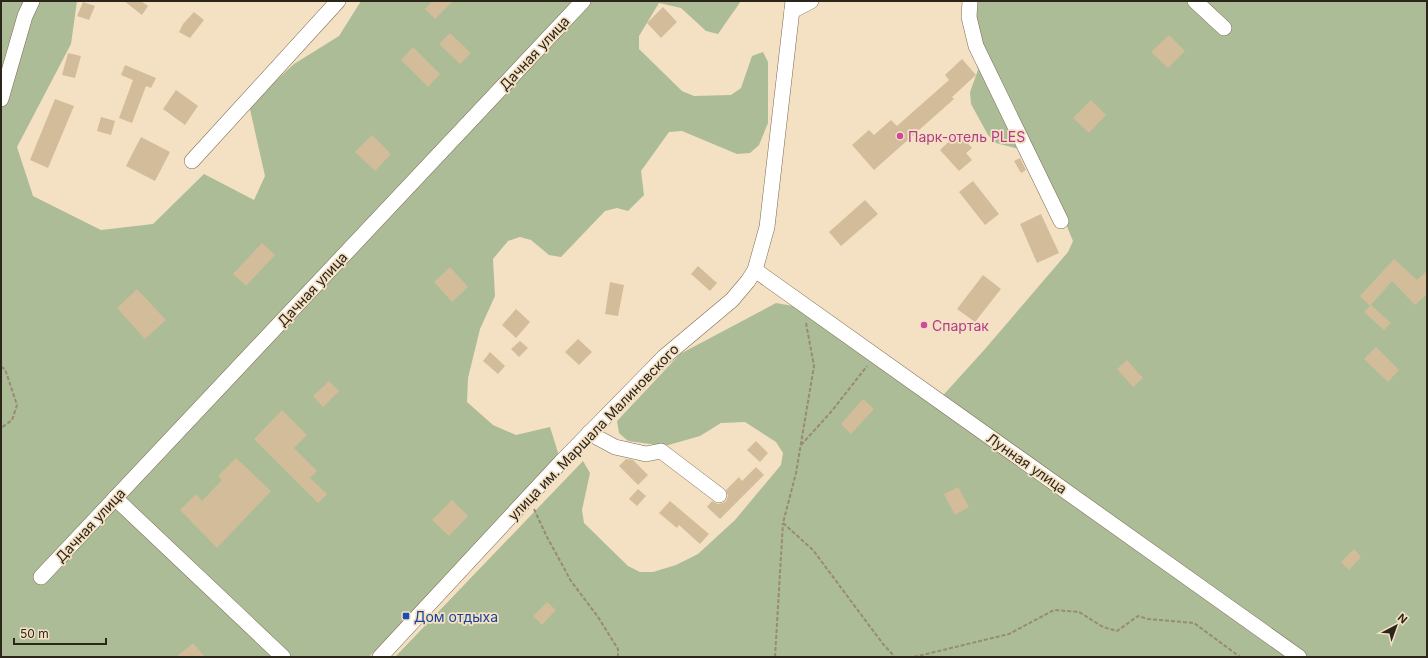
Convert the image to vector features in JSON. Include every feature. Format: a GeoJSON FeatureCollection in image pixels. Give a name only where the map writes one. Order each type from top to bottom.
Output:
{"type":"FeatureCollection","features":[{"type":"Feature","properties":{"kind":"street"},"geometry":{"type":"LineString","coordinates":[[1,99],[25,16],[32,1]]}},
{"type":"Feature","properties":{"kind":"street"},"geometry":{"type":"LineString","coordinates":[[192,161],[338,1]]}},
{"type":"Feature","properties":{"kind":"street","name":"Дачная улица"},"geometry":{"type":"LineString","coordinates":[[42,576],[583,1]]}},
{"type":"Feature","properties":{"kind":"street"},"geometry":{"type":"LineString","coordinates":[[793,6],[811,1]]}},
{"type":"Feature","properties":{"kind":"street"},"geometry":{"type":"LineString","coordinates":[[970,1],[969,17],[976,46],[1061,221]]}},
{"type":"Feature","properties":{"kind":"street"},"geometry":{"type":"LineString","coordinates":[[1195,1],[1224,28]]}},
{"type":"Feature","properties":{"kind":"street","name":"улица им. Маршала Малиновского"},"geometry":{"type":"LineString","coordinates":[[380,657],[528,497],[664,357],[732,300],[748,282],[755,270],[767,227],[793,6]]}},
{"type":"Feature","properties":{"kind":"street","name":"Лунная улица"},"geometry":{"type":"LineString","coordinates":[[755,270],[1299,657]]}},
{"type":"Feature","properties":{"kind":"street"},"geometry":{"type":"LineString","coordinates":[[590,433],[615,447],[646,454],[661,451],[719,495]]}},
{"type":"Feature","properties":{"kind":"street"},"geometry":{"type":"LineString","coordinates":[[115,498],[283,657]]}},
{"type":"Feature","properties":{"kind":"path"},"geometry":{"type":"LineString","coordinates":[[774,657],[783,523],[796,473],[814,366],[804,308],[805,306]]}},
{"type":"Feature","properties":{"kind":"path"},"geometry":{"type":"LineString","coordinates":[[800,445],[831,412],[876,355]]}},
{"type":"Feature","properties":{"kind":"path"},"geometry":{"type":"LineString","coordinates":[[1,367],[5,369],[17,405],[12,420],[1,428]]}},
{"type":"Feature","properties":{"kind":"path"},"geometry":{"type":"LineString","coordinates":[[528,497],[547,537],[571,581],[598,617],[618,649],[618,657]]}},
{"type":"Feature","properties":{"kind":"path"},"geometry":{"type":"LineString","coordinates":[[783,523],[812,550],[883,644],[895,657]]}},
{"type":"Feature","properties":{"kind":"path"},"geometry":{"type":"LineString","coordinates":[[914,657],[1009,634],[1054,610],[1079,612],[1103,627],[1117,631],[1138,616],[1148,619],[1194,623],[1240,657]]}},
{"type":"Feature","properties":{"kind":"green space"},"geometry":{"type":"Polygon","coordinates":[[[1,1],[77,1],[71,44],[17,147],[33,196],[101,230],[153,224],[204,174],[254,200],[265,176],[249,105],[294,64],[339,36],[361,1],[741,1],[718,34],[706,31],[681,8],[659,3],[639,36],[639,49],[682,91],[694,96],[731,95],[741,88],[752,56],[763,52],[768,62],[768,123],[759,145],[750,153],[737,154],[682,131],[669,132],[641,171],[644,195],[628,211],[617,208],[605,211],[561,257],[549,255],[531,240],[520,237],[508,241],[493,259],[495,296],[480,329],[468,378],[467,402],[493,425],[516,435],[550,427],[560,459],[369,657],[1,657],[1,1]]]}},
{"type":"Feature","properties":{"kind":"green space"},"geometry":{"type":"Polygon","coordinates":[[[973,1],[1427,1],[1427,657],[395,657],[583,461],[590,473],[582,510],[584,523],[628,566],[640,572],[653,572],[676,565],[698,554],[735,520],[781,465],[783,453],[776,442],[745,422],[721,423],[700,436],[665,446],[628,441],[619,433],[617,421],[680,354],[776,303],[804,308],[937,402],[985,349],[1068,252],[1073,241],[1039,159],[1030,152],[996,143],[988,135],[971,104],[970,92],[978,70],[967,25],[973,1]]]}},
{"type":"Feature","properties":{"kind":"building"},"geometry":{"type":"Polygon","coordinates":[[[124,1],[141,1],[148,6],[142,15],[124,1]]]}},
{"type":"Feature","properties":{"kind":"building"},"geometry":{"type":"Polygon","coordinates":[[[433,1],[453,1],[435,19],[425,9],[433,1]]]}},
{"type":"Feature","properties":{"kind":"building"},"geometry":{"type":"Polygon","coordinates":[[[83,2],[95,6],[89,20],[77,16],[83,2]]]}},
{"type":"Feature","properties":{"kind":"building"},"geometry":{"type":"Polygon","coordinates":[[[663,7],[677,22],[661,38],[647,23],[663,7]]]}},
{"type":"Feature","properties":{"kind":"building"},"geometry":{"type":"Polygon","coordinates":[[[194,12],[204,20],[190,38],[179,32],[183,24],[194,12]]]}},
{"type":"Feature","properties":{"kind":"building"},"geometry":{"type":"Polygon","coordinates":[[[450,33],[471,53],[460,64],[439,44],[450,33]]]}},
{"type":"Feature","properties":{"kind":"building"},"geometry":{"type":"Polygon","coordinates":[[[1169,35],[1185,51],[1168,68],[1151,52],[1169,35]]]}},
{"type":"Feature","properties":{"kind":"building"},"geometry":{"type":"Polygon","coordinates":[[[413,47],[440,74],[428,87],[401,60],[413,47]]]}},
{"type":"Feature","properties":{"kind":"building"},"geometry":{"type":"Polygon","coordinates":[[[68,53],[81,56],[75,78],[62,75],[68,53]]]}},
{"type":"Feature","properties":{"kind":"building"},"geometry":{"type":"Polygon","coordinates":[[[962,59],[976,75],[952,97],[954,99],[874,170],[852,145],[869,130],[874,135],[891,120],[897,126],[949,80],[945,75],[962,59]]]}},
{"type":"Feature","properties":{"kind":"building"},"geometry":{"type":"Polygon","coordinates":[[[125,65],[156,78],[151,88],[146,86],[132,123],[119,118],[133,80],[121,75],[125,65]]]}},
{"type":"Feature","properties":{"kind":"building"},"geometry":{"type":"Polygon","coordinates":[[[176,90],[198,106],[185,125],[163,109],[176,90]]]}},
{"type":"Feature","properties":{"kind":"building"},"geometry":{"type":"Polygon","coordinates":[[[55,99],[74,106],[48,168],[30,160],[55,99]]]}},
{"type":"Feature","properties":{"kind":"building"},"geometry":{"type":"Polygon","coordinates":[[[1091,100],[1106,115],[1089,133],[1073,118],[1091,100]]]}},
{"type":"Feature","properties":{"kind":"building"},"geometry":{"type":"Polygon","coordinates":[[[101,117],[115,121],[111,135],[97,131],[101,117]]]}},
{"type":"Feature","properties":{"kind":"building"},"geometry":{"type":"Polygon","coordinates":[[[958,133],[972,148],[966,153],[972,160],[959,171],[940,150],[958,133]]]}},
{"type":"Feature","properties":{"kind":"building"},"geometry":{"type":"Polygon","coordinates":[[[372,135],[391,154],[375,171],[355,152],[372,135]]]}},
{"type":"Feature","properties":{"kind":"building"},"geometry":{"type":"Polygon","coordinates":[[[141,137],[170,152],[155,181],[126,166],[141,137]]]}},
{"type":"Feature","properties":{"kind":"building"},"geometry":{"type":"Polygon","coordinates":[[[1020,158],[1026,170],[1021,173],[1014,161],[1020,158]]]}},
{"type":"Feature","properties":{"kind":"building"},"geometry":{"type":"Polygon","coordinates":[[[973,181],[999,214],[985,225],[959,192],[973,181]]]}},
{"type":"Feature","properties":{"kind":"building"},"geometry":{"type":"Polygon","coordinates":[[[865,200],[878,214],[841,246],[829,232],[865,200]]]}},
{"type":"Feature","properties":{"kind":"building"},"geometry":{"type":"Polygon","coordinates":[[[1041,214],[1059,253],[1037,263],[1020,224],[1041,214]]]}},
{"type":"Feature","properties":{"kind":"building"},"geometry":{"type":"Polygon","coordinates":[[[262,243],[275,255],[246,286],[233,274],[262,243]]]}},
{"type":"Feature","properties":{"kind":"building"},"geometry":{"type":"Polygon","coordinates":[[[1394,259],[1417,280],[1427,271],[1427,294],[1415,305],[1392,281],[1370,306],[1360,296],[1394,259]]]}},
{"type":"Feature","properties":{"kind":"building"},"geometry":{"type":"Polygon","coordinates":[[[698,266],[717,283],[710,291],[691,274],[698,266]]]}},
{"type":"Feature","properties":{"kind":"building"},"geometry":{"type":"Polygon","coordinates":[[[450,267],[468,287],[452,302],[434,282],[450,267]]]}},
{"type":"Feature","properties":{"kind":"building"},"geometry":{"type":"Polygon","coordinates":[[[983,275],[1001,289],[975,322],[957,309],[983,275]]]}},
{"type":"Feature","properties":{"kind":"building"},"geometry":{"type":"Polygon","coordinates":[[[610,282],[624,285],[618,316],[605,314],[610,282]]]}},
{"type":"Feature","properties":{"kind":"building"},"geometry":{"type":"Polygon","coordinates":[[[137,289],[166,320],[145,339],[117,308],[137,289]]]}},
{"type":"Feature","properties":{"kind":"building"},"geometry":{"type":"Polygon","coordinates":[[[1371,305],[1391,323],[1384,330],[1364,312],[1371,305]]]}},
{"type":"Feature","properties":{"kind":"building"},"geometry":{"type":"Polygon","coordinates":[[[516,309],[530,322],[516,338],[502,325],[516,309]]]}},
{"type":"Feature","properties":{"kind":"building"},"geometry":{"type":"Polygon","coordinates":[[[578,339],[592,352],[579,365],[565,352],[578,339]]]}},
{"type":"Feature","properties":{"kind":"building"},"geometry":{"type":"Polygon","coordinates":[[[520,341],[528,348],[519,357],[511,349],[520,341]]]}},
{"type":"Feature","properties":{"kind":"building"},"geometry":{"type":"Polygon","coordinates":[[[1376,347],[1399,370],[1388,382],[1364,359],[1376,347]]]}},
{"type":"Feature","properties":{"kind":"building"},"geometry":{"type":"Polygon","coordinates":[[[490,352],[505,366],[498,374],[483,361],[490,352]]]}},
{"type":"Feature","properties":{"kind":"building"},"geometry":{"type":"Polygon","coordinates":[[[1127,360],[1143,378],[1133,387],[1117,369],[1127,360]]]}},
{"type":"Feature","properties":{"kind":"building"},"geometry":{"type":"Polygon","coordinates":[[[329,381],[339,391],[323,407],[313,396],[329,381]]]}},
{"type":"Feature","properties":{"kind":"building"},"geometry":{"type":"Polygon","coordinates":[[[863,399],[874,409],[851,434],[841,424],[863,399]]]}},
{"type":"Feature","properties":{"kind":"building"},"geometry":{"type":"Polygon","coordinates":[[[282,410],[307,435],[294,448],[317,471],[310,478],[327,494],[318,503],[254,439],[282,410]]]}},
{"type":"Feature","properties":{"kind":"building"},"geometry":{"type":"Polygon","coordinates":[[[756,441],[768,453],[760,462],[747,450],[756,441]]]}},
{"type":"Feature","properties":{"kind":"building"},"geometry":{"type":"Polygon","coordinates":[[[236,458],[271,491],[217,548],[180,510],[196,494],[202,501],[222,480],[218,476],[236,458]]]}},
{"type":"Feature","properties":{"kind":"building"},"geometry":{"type":"Polygon","coordinates":[[[626,459],[633,460],[648,475],[638,485],[619,466],[626,459]]]}},
{"type":"Feature","properties":{"kind":"building"},"geometry":{"type":"Polygon","coordinates":[[[756,467],[764,475],[720,519],[707,507],[712,501],[718,504],[726,501],[728,496],[726,490],[739,477],[742,481],[756,467]]]}},
{"type":"Feature","properties":{"kind":"building"},"geometry":{"type":"Polygon","coordinates":[[[958,487],[969,507],[955,515],[944,494],[958,487]]]}},
{"type":"Feature","properties":{"kind":"building"},"geometry":{"type":"Polygon","coordinates":[[[638,489],[646,496],[637,506],[629,499],[638,489]]]}},
{"type":"Feature","properties":{"kind":"building"},"geometry":{"type":"Polygon","coordinates":[[[452,500],[468,516],[449,536],[432,520],[452,500]]]}},
{"type":"Feature","properties":{"kind":"building"},"geometry":{"type":"Polygon","coordinates":[[[670,501],[709,534],[700,544],[679,525],[677,528],[659,513],[670,501]]]}},
{"type":"Feature","properties":{"kind":"building"},"geometry":{"type":"Polygon","coordinates":[[[1354,549],[1361,557],[1349,570],[1341,562],[1354,549]]]}},
{"type":"Feature","properties":{"kind":"building"},"geometry":{"type":"Polygon","coordinates":[[[547,602],[556,610],[542,625],[533,616],[547,602]]]}},
{"type":"Feature","properties":{"kind":"building"},"geometry":{"type":"Polygon","coordinates":[[[193,643],[205,657],[176,657],[193,643]]]}},
{"type":"Feature","properties":{"kind":"place","name":"Парк-отель PLES"},"geometry":{"type":"Point","coordinates":[900,136]}},
{"type":"Feature","properties":{"kind":"place","name":"Спартак"},"geometry":{"type":"Point","coordinates":[924,325]}},
{"type":"Feature","properties":{"kind":"place","name":"Дом отдыха"},"geometry":{"type":"Point","coordinates":[406,616]}}]}
